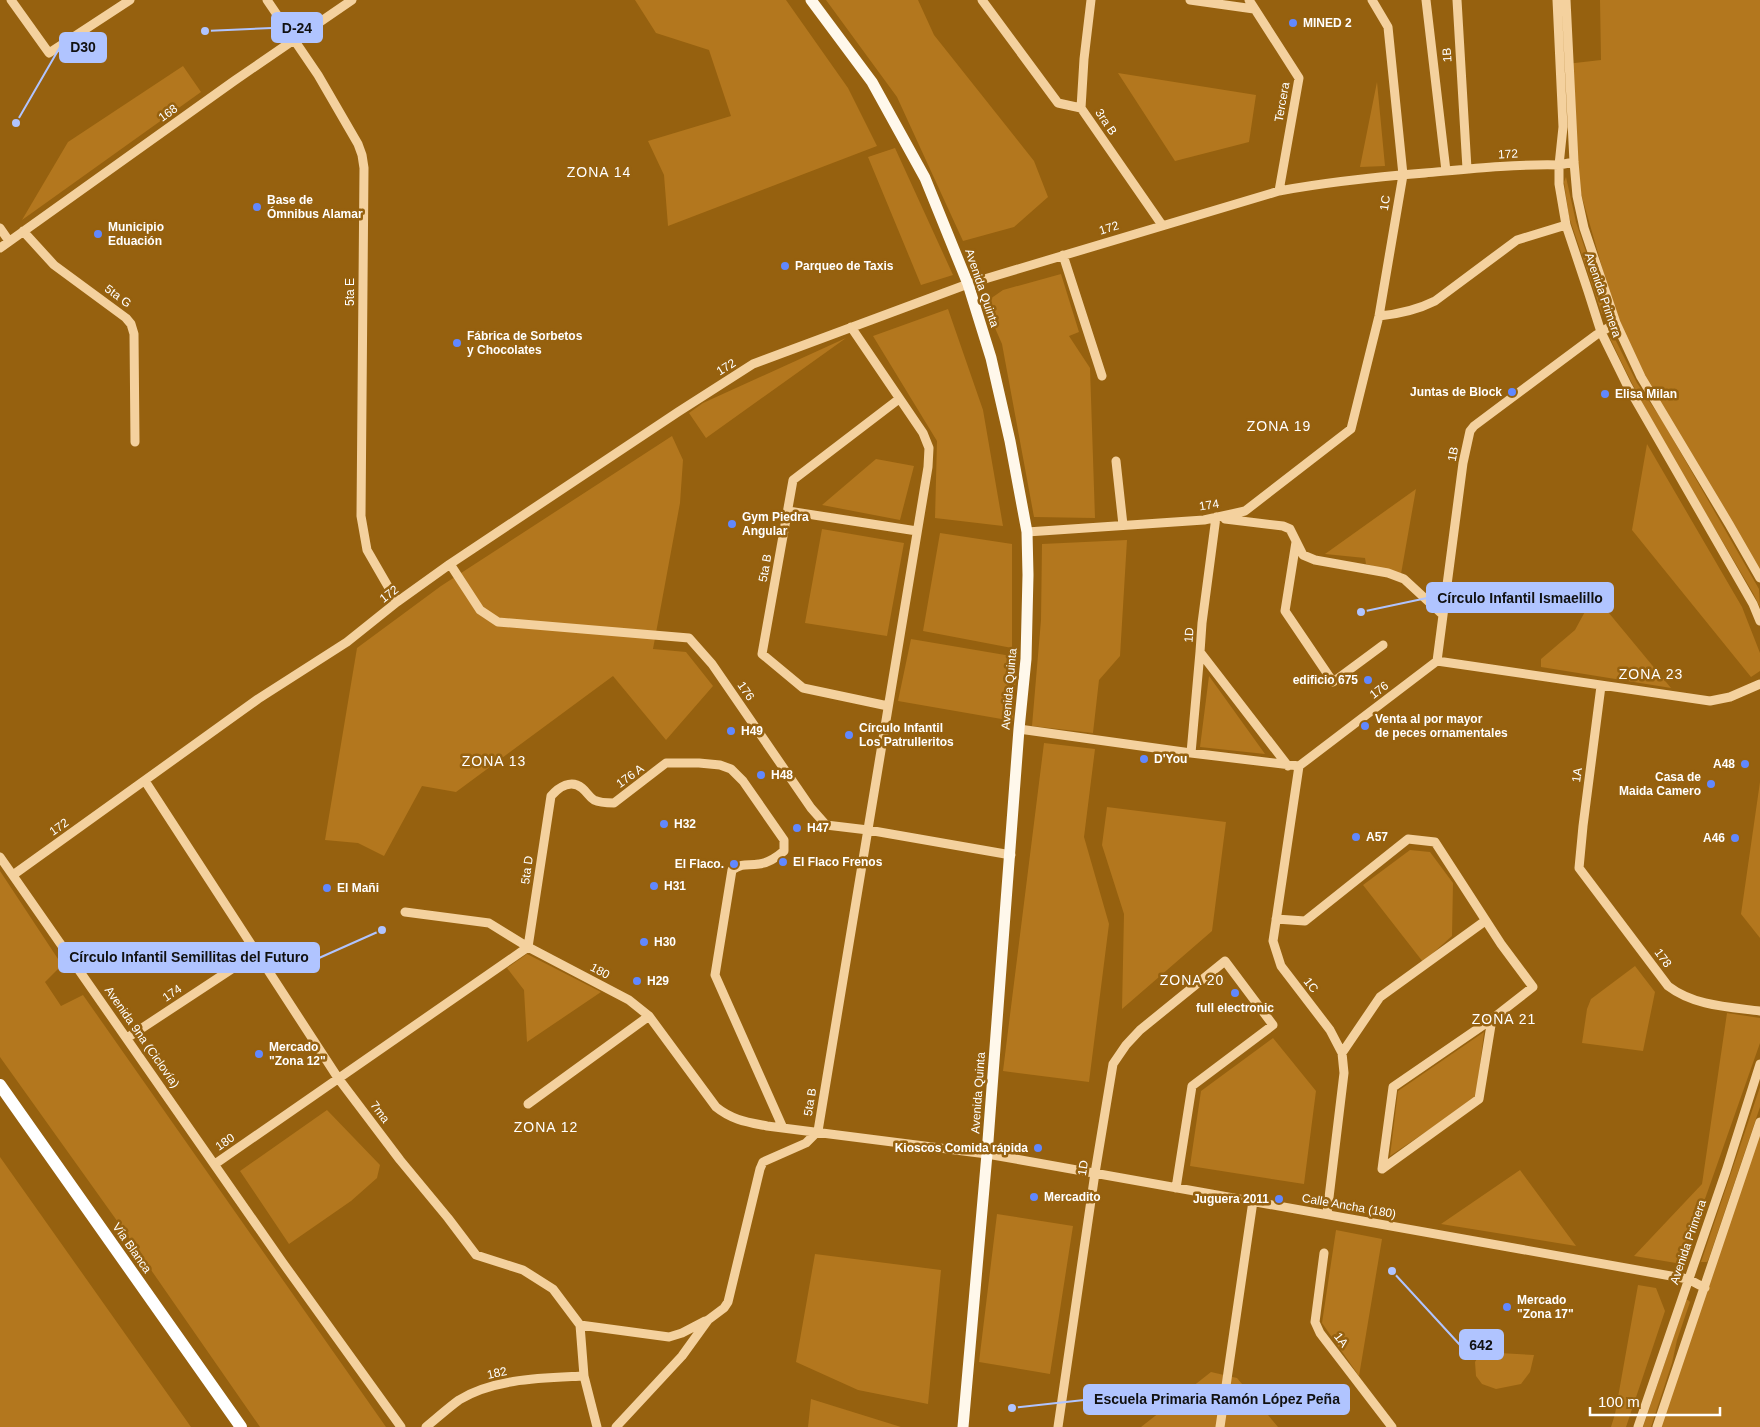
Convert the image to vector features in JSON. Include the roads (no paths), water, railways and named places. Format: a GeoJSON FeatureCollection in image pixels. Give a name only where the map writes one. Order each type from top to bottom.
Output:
{"type":"FeatureCollection","features":[{"type":"Feature","properties":{"kind":"highway","name":"Vía Blanca"},"geometry":{"type":"LineString","coordinates":[[0,1085],[240,1427]]}},
{"type":"Feature","properties":{"kind":"main road","name":"Avenida Quinta"},"geometry":{"type":"LineString","coordinates":[[811,0],[872,82],[925,178],[968,284],[991,358],[1008,432],[1027,532],[1026,659],[987,1154],[963,1427]]}},
{"type":"Feature","properties":{"kind":"street"},"geometry":{"type":"LineString","coordinates":[[11,0],[49,53],[130,0]]}},
{"type":"Feature","properties":{"kind":"street","name":"5ta E"},"geometry":{"type":"LineString","coordinates":[[267,0],[318,74],[362,155],[364,168],[361,516],[367,550],[397,602]]}},
{"type":"Feature","properties":{"kind":"street","name":"168"},"geometry":{"type":"LineString","coordinates":[[0,248],[234,81],[352,0]]}},
{"type":"Feature","properties":{"kind":"street","name":"3ra B"},"geometry":{"type":"LineString","coordinates":[[982,0],[1058,103],[1082,108],[1162,225]]}},
{"type":"Feature","properties":{"kind":"street"},"geometry":{"type":"LineString","coordinates":[[1082,108],[1084,60],[1091,0]]}},
{"type":"Feature","properties":{"kind":"street"},"geometry":{"type":"LineString","coordinates":[[1190,0],[1254,9]]}},
{"type":"Feature","properties":{"kind":"street","name":"Tercera"},"geometry":{"type":"LineString","coordinates":[[1249,0],[1299,78],[1279,191]]}},
{"type":"Feature","properties":{"kind":"street","name":"1C"},"geometry":{"type":"LineString","coordinates":[[1356,412],[1379,316],[1403,175],[1388,28],[1372,0]]}},
{"type":"Feature","properties":{"kind":"street"},"geometry":{"type":"LineString","coordinates":[[1426,0],[1446,171]]}},
{"type":"Feature","properties":{"kind":"street","name":"1B"},"geometry":{"type":"LineString","coordinates":[[1457,0],[1466,169]]}},
{"type":"Feature","properties":{"kind":"street","name":"Avenida Primera"},"geometry":{"type":"LineString","coordinates":[[1557,0],[1563,127],[1559,184],[1566,225],[1601,332],[1627,385],[1753,604],[1760,621]]}},
{"type":"Feature","properties":{"kind":"street","name":"Avenida Primera"},"geometry":{"type":"LineString","coordinates":[[1566,0],[1574,162],[1577,196],[1584,228],[1616,323],[1642,377],[1760,578]]}},
{"type":"Feature","properties":{"kind":"street","name":"172"},"geometry":{"type":"LineString","coordinates":[[12,876],[258,699],[347,642],[397,602],[450,564],[753,364],[968,284],[1279,191],[1313,184],[1403,175],[1466,169],[1559,165],[1574,162]]}},
{"type":"Feature","properties":{"kind":"street"},"geometry":{"type":"LineString","coordinates":[[1379,316],[1406,313],[1422,308],[1436,301],[1517,240],[1566,225]]}},
{"type":"Feature","properties":{"kind":"street"},"geometry":{"type":"LineString","coordinates":[[0,228],[9,241]]}},
{"type":"Feature","properties":{"kind":"street","name":"5ta G"},"geometry":{"type":"LineString","coordinates":[[23,231],[54,265],[126,318],[131,324],[134,334],[135,442]]}},
{"type":"Feature","properties":{"kind":"street"},"geometry":{"type":"LineString","coordinates":[[1063,255],[1102,376]]}},
{"type":"Feature","properties":{"kind":"street","name":"1B"},"geometry":{"type":"LineString","coordinates":[[1437,661],[1463,463],[1470,431],[1474,426],[1601,332],[1616,323]]}},
{"type":"Feature","properties":{"kind":"street","name":"5ta B"},"geometry":{"type":"LineString","coordinates":[[616,1427],[682,1356],[708,1320],[728,1302],[760,1169],[764,1162],[806,1143],[818,1131],[929,448],[923,433],[851,327]]}},
{"type":"Feature","properties":{"kind":"street","name":"5ta B"},"geometry":{"type":"LineString","coordinates":[[888,706],[803,688],[762,654],[793,480],[899,399]]}},
{"type":"Feature","properties":{"kind":"street","name":"174"},"geometry":{"type":"LineString","coordinates":[[1027,532],[1204,520],[1245,512],[1351,429],[1356,412]]}},
{"type":"Feature","properties":{"kind":"street"},"geometry":{"type":"LineString","coordinates":[[1116,461],[1123,525]]}},
{"type":"Feature","properties":{"kind":"street"},"geometry":{"type":"LineString","coordinates":[[788,511],[917,531]]}},
{"type":"Feature","properties":{"kind":"street"},"geometry":{"type":"LineString","coordinates":[[1216,517],[1290,528],[1303,555],[1316,560],[1388,573],[1404,579],[1443,615]]}},
{"type":"Feature","properties":{"kind":"street","name":"1D"},"geometry":{"type":"LineString","coordinates":[[1191,753],[1202,623],[1216,517]]}},
{"type":"Feature","properties":{"kind":"street"},"geometry":{"type":"LineString","coordinates":[[1296,542],[1285,611],[1332,682],[1383,645]]}},
{"type":"Feature","properties":{"kind":"street","name":"176"},"geometry":{"type":"LineString","coordinates":[[450,564],[480,610],[498,622],[689,638],[712,664],[812,808],[826,825],[868,830],[1011,855]]}},
{"type":"Feature","properties":{"kind":"street"},"geometry":{"type":"LineString","coordinates":[[1200,652],[1288,766]]}},
{"type":"Feature","properties":{"kind":"street"},"geometry":{"type":"LineString","coordinates":[[1437,661],[1710,701],[1730,697],[1760,684]]}},
{"type":"Feature","properties":{"kind":"street","name":"176"},"geometry":{"type":"LineString","coordinates":[[1299,766],[1437,661]]}},
{"type":"Feature","properties":{"kind":"street","name":"1A"},"geometry":{"type":"LineString","coordinates":[[1579,868],[1601,686]]}},
{"type":"Feature","properties":{"kind":"street"},"geometry":{"type":"LineString","coordinates":[[1019,729],[1299,766]]}},
{"type":"Feature","properties":{"kind":"street","name":"176 A"},"geometry":{"type":"LineString","coordinates":[[551,796],[564,785],[574,784],[596,801],[614,803],[666,763],[720,765],[731,769],[743,781],[784,840],[784,851],[775,859],[760,864],[741,864],[732,870],[715,975],[783,1128]]}},
{"type":"Feature","properties":{"kind":"street","name":"1C"},"geometry":{"type":"LineString","coordinates":[[1299,766],[1273,941],[1281,966],[1330,1030],[1342,1053],[1344,1073],[1328,1214]]}},
{"type":"Feature","properties":{"kind":"street","name":"7ma"},"geometry":{"type":"LineString","coordinates":[[145,781],[338,1078],[400,1160],[476,1255],[523,1270],[553,1289],[580,1325]]}},
{"type":"Feature","properties":{"kind":"street","name":"5ta D"},"geometry":{"type":"LineString","coordinates":[[528,947],[551,796]]}},
{"type":"Feature","properties":{"kind":"street"},"geometry":{"type":"LineString","coordinates":[[1276,919],[1305,921],[1408,839],[1435,842],[1485,921],[1532,987],[1492,1019],[1393,1087],[1382,1169],[1479,1099],[1492,1019]]}},
{"type":"Feature","properties":{"kind":"street","name":"Avenida 9na (Ciclovía)"},"geometry":{"type":"LineString","coordinates":[[0,857],[128,1038],[283,1263],[400,1427]]}},
{"type":"Feature","properties":{"kind":"street","name":"178"},"geometry":{"type":"LineString","coordinates":[[1579,868],[1668,986],[1678,994],[1692,1001],[1760,1011]]}},
{"type":"Feature","properties":{"kind":"street"},"geometry":{"type":"LineString","coordinates":[[405,912],[489,923],[528,947]]}},
{"type":"Feature","properties":{"kind":"street"},"geometry":{"type":"LineString","coordinates":[[1342,1053],[1380,997],[1485,921]]}},
{"type":"Feature","properties":{"kind":"street","name":"180"},"geometry":{"type":"LineString","coordinates":[[215,1164],[528,947],[629,1000],[649,1016],[716,1106],[726,1115],[738,1120],[783,1128],[987,1154]]}},
{"type":"Feature","properties":{"kind":"street","name":"174"},"geometry":{"type":"LineString","coordinates":[[128,1038],[256,953]]}},
{"type":"Feature","properties":{"kind":"street","name":"1D"},"geometry":{"type":"LineString","coordinates":[[1058,1427],[1113,1064],[1126,1045],[1140,1030],[1225,961],[1273,1025],[1192,1086],[1176,1188]]}},
{"type":"Feature","properties":{"kind":"street"},"geometry":{"type":"LineString","coordinates":[[528,1104],[649,1016]]}},
{"type":"Feature","properties":{"kind":"street","name":"Avenida Primera"},"geometry":{"type":"LineString","coordinates":[[1638,1427],[1726,1171],[1760,1064]]}},
{"type":"Feature","properties":{"kind":"street"},"geometry":{"type":"LineString","coordinates":[[1657,1427],[1760,1122]]}},
{"type":"Feature","properties":{"kind":"street","name":"Calle Ancha (180)"},"geometry":{"type":"LineString","coordinates":[[987,1154],[1688,1278],[1705,1288]]}},
{"type":"Feature","properties":{"kind":"street"},"geometry":{"type":"LineString","coordinates":[[1220,1427],[1253,1201]]}},
{"type":"Feature","properties":{"kind":"street","name":"1A"},"geometry":{"type":"LineString","coordinates":[[1324,1253],[1316,1322],[1320,1333],[1392,1427]]}},
{"type":"Feature","properties":{"kind":"street"},"geometry":{"type":"LineString","coordinates":[[597,1427],[584,1376],[580,1325],[669,1337],[682,1333],[708,1320]]}},
{"type":"Feature","properties":{"kind":"street","name":"182"},"geometry":{"type":"LineString","coordinates":[[426,1427],[460,1400],[490,1386],[542,1378],[584,1376]]}},
{"type":"Feature","properties":{"kind":"place","name":"MINED 2"},"geometry":{"type":"Point","coordinates":[1293,23]}},
{"type":"Feature","properties":{"kind":"place","name":"D-24"},"geometry":{"type":"Point","coordinates":[205,31]}},
{"type":"Feature","properties":{"kind":"place","name":"D30"},"geometry":{"type":"Point","coordinates":[16,123]}},
{"type":"Feature","properties":{"kind":"place","name":"Base de Ómnibus Alamar"},"geometry":{"type":"Point","coordinates":[257,207]}},
{"type":"Feature","properties":{"kind":"place","name":"Municipio Eduación"},"geometry":{"type":"Point","coordinates":[98,234]}},
{"type":"Feature","properties":{"kind":"place","name":"Parqueo de Taxis"},"geometry":{"type":"Point","coordinates":[785,266]}},
{"type":"Feature","properties":{"kind":"place","name":"Fábrica de Sorbetos y Chocolates"},"geometry":{"type":"Point","coordinates":[457,343]}},
{"type":"Feature","properties":{"kind":"place","name":"Juntas de Block"},"geometry":{"type":"Point","coordinates":[1512,392]}},
{"type":"Feature","properties":{"kind":"place","name":"Elisa Milan"},"geometry":{"type":"Point","coordinates":[1605,394]}},
{"type":"Feature","properties":{"kind":"place","name":"Gym Piedra Angular"},"geometry":{"type":"Point","coordinates":[732,524]}},
{"type":"Feature","properties":{"kind":"place","name":"Círculo Infantil Ismaelillo"},"geometry":{"type":"Point","coordinates":[1361,612]}},
{"type":"Feature","properties":{"kind":"place","name":"edificio 675"},"geometry":{"type":"Point","coordinates":[1368,680]}},
{"type":"Feature","properties":{"kind":"place","name":"Venta al por mayor de peces ornamentales"},"geometry":{"type":"Point","coordinates":[1365,726]}},
{"type":"Feature","properties":{"kind":"place","name":"H49"},"geometry":{"type":"Point","coordinates":[731,731]}},
{"type":"Feature","properties":{"kind":"place","name":"Círculo Infantil Los Patrulleritos"},"geometry":{"type":"Point","coordinates":[849,735]}},
{"type":"Feature","properties":{"kind":"place","name":"D'You"},"geometry":{"type":"Point","coordinates":[1144,759]}},
{"type":"Feature","properties":{"kind":"place","name":"A48"},"geometry":{"type":"Point","coordinates":[1745,764]}},
{"type":"Feature","properties":{"kind":"place","name":"H48"},"geometry":{"type":"Point","coordinates":[761,775]}},
{"type":"Feature","properties":{"kind":"place","name":"Casa de Maida Camero"},"geometry":{"type":"Point","coordinates":[1711,784]}},
{"type":"Feature","properties":{"kind":"place","name":"H32"},"geometry":{"type":"Point","coordinates":[664,824]}},
{"type":"Feature","properties":{"kind":"place","name":"H47"},"geometry":{"type":"Point","coordinates":[797,828]}},
{"type":"Feature","properties":{"kind":"place","name":"A57"},"geometry":{"type":"Point","coordinates":[1356,837]}},
{"type":"Feature","properties":{"kind":"place","name":"A46"},"geometry":{"type":"Point","coordinates":[1735,838]}},
{"type":"Feature","properties":{"kind":"place","name":"El Flaco Frenos"},"geometry":{"type":"Point","coordinates":[783,862]}},
{"type":"Feature","properties":{"kind":"place","name":"El Flaco."},"geometry":{"type":"Point","coordinates":[734,864]}},
{"type":"Feature","properties":{"kind":"place","name":"H31"},"geometry":{"type":"Point","coordinates":[654,886]}},
{"type":"Feature","properties":{"kind":"place","name":"El Mañi"},"geometry":{"type":"Point","coordinates":[327,888]}},
{"type":"Feature","properties":{"kind":"place","name":"Círculo Infantil Semillitas del Futuro"},"geometry":{"type":"Point","coordinates":[382,930]}},
{"type":"Feature","properties":{"kind":"place","name":"H30"},"geometry":{"type":"Point","coordinates":[644,942]}},
{"type":"Feature","properties":{"kind":"place","name":"H29"},"geometry":{"type":"Point","coordinates":[637,981]}},
{"type":"Feature","properties":{"kind":"place","name":"full electronic"},"geometry":{"type":"Point","coordinates":[1235,993]}},
{"type":"Feature","properties":{"kind":"place","name":"Mercado \"Zona 12\""},"geometry":{"type":"Point","coordinates":[259,1054]}},
{"type":"Feature","properties":{"kind":"place","name":"Kioscos Comida rápida"},"geometry":{"type":"Point","coordinates":[1038,1148]}},
{"type":"Feature","properties":{"kind":"place","name":"Mercadito"},"geometry":{"type":"Point","coordinates":[1034,1197]}},
{"type":"Feature","properties":{"kind":"place","name":"Juguera 2011"},"geometry":{"type":"Point","coordinates":[1279,1199]}},
{"type":"Feature","properties":{"kind":"place","name":"642"},"geometry":{"type":"Point","coordinates":[1392,1271]}},
{"type":"Feature","properties":{"kind":"place","name":"Mercado \"Zona 17\""},"geometry":{"type":"Point","coordinates":[1507,1307]}},
{"type":"Feature","properties":{"kind":"place","name":"Escuela Primaria Ramón López Peña"},"geometry":{"type":"Point","coordinates":[1012,1408]}},
{"type":"Feature","properties":{"kind":"district","name":"ZONA 14"},"geometry":{"type":"Point","coordinates":[599,172]}},
{"type":"Feature","properties":{"kind":"district","name":"ZONA 19"},"geometry":{"type":"Point","coordinates":[1279,426]}},
{"type":"Feature","properties":{"kind":"district","name":"ZONA 23"},"geometry":{"type":"Point","coordinates":[1651,674]}},
{"type":"Feature","properties":{"kind":"district","name":"ZONA 13"},"geometry":{"type":"Point","coordinates":[494,761]}},
{"type":"Feature","properties":{"kind":"district","name":"ZONA 20"},"geometry":{"type":"Point","coordinates":[1192,980]}},
{"type":"Feature","properties":{"kind":"district","name":"ZONA 21"},"geometry":{"type":"Point","coordinates":[1504,1019]}},
{"type":"Feature","properties":{"kind":"district","name":"ZONA 12"},"geometry":{"type":"Point","coordinates":[546,1127]}}]}
